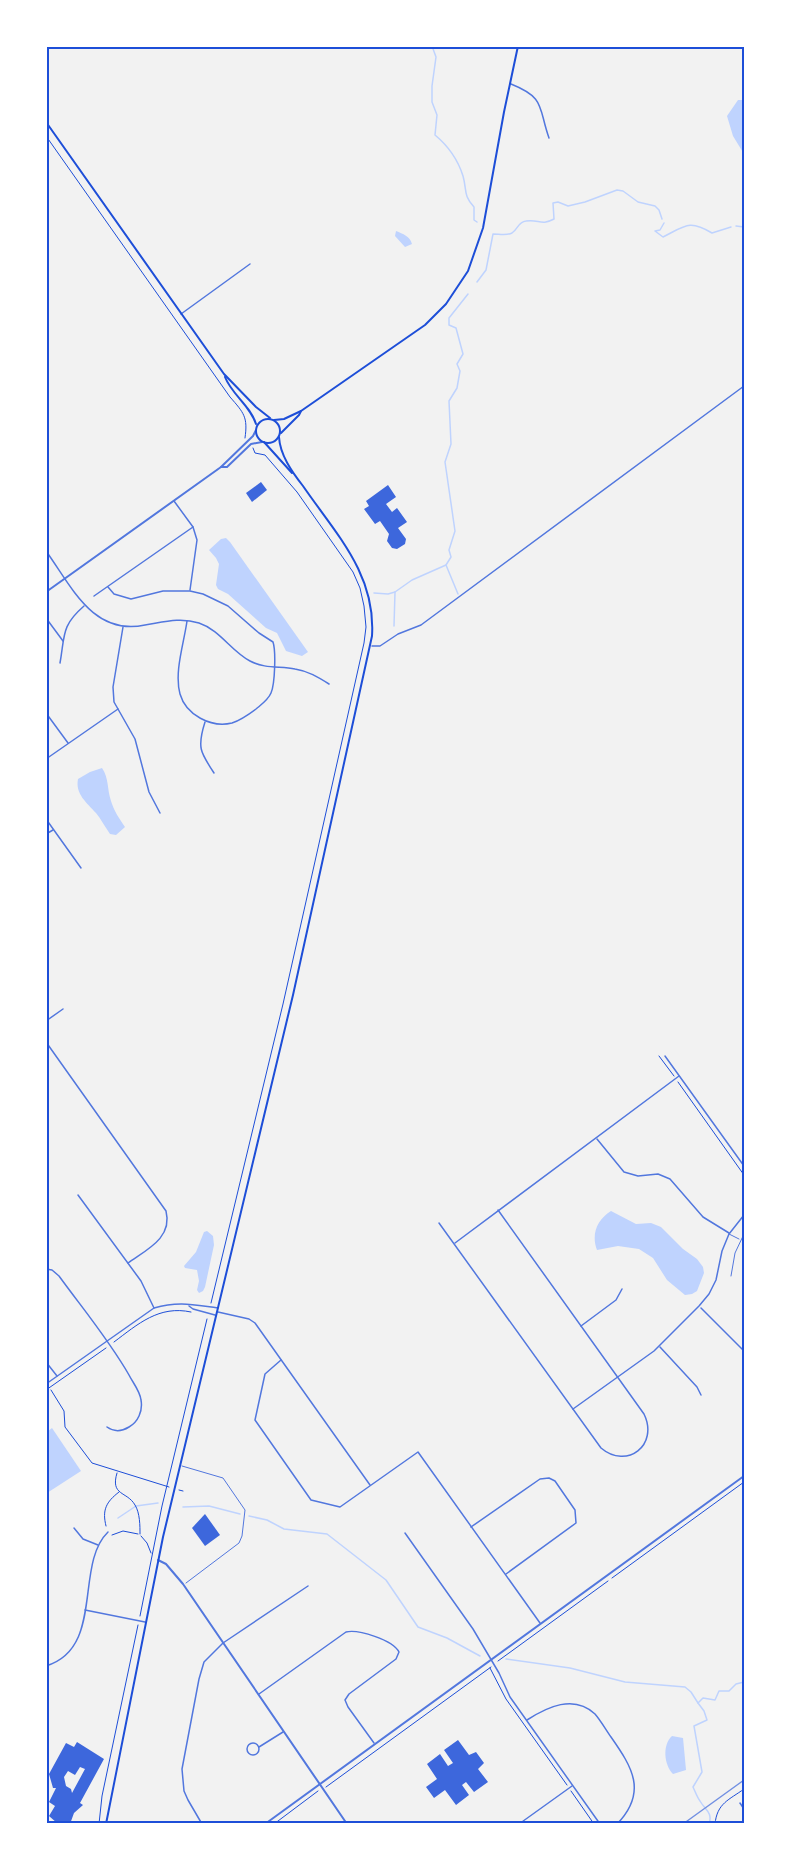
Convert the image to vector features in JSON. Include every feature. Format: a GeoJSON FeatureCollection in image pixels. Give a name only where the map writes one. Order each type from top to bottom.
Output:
{"type":"FeatureCollection","features":[{"type":"Feature","properties":{"kind":"main road"},"geometry":{"type":"LineString","coordinates":[[256,428],[263,419],[284,419],[301,411],[413,335],[437,315],[460,285],[474,259],[483,228],[518,46]]}},
{"type":"Feature","properties":{"kind":"main road"},"geometry":{"type":"LineString","coordinates":[[46,122],[224,374],[234,392],[253,415],[257,436],[295,475]]}},
{"type":"Feature","properties":{"kind":"main road"},"geometry":{"type":"LineString","coordinates":[[106,1824],[158,1560],[293,995],[371,645],[373,611],[362,574],[353,557],[281,452],[279,426],[256,407],[224,374]]}},
{"type":"Feature","properties":{"kind":"main road"},"geometry":{"type":"LineString","coordinates":[[263,442],[272,442],[299,416],[301,411]]}},
{"type":"Feature","properties":{"kind":"street"},"geometry":{"type":"LineString","coordinates":[[510,83],[528,92],[539,102],[549,138]]}},
{"type":"Feature","properties":{"kind":"street"},"geometry":{"type":"LineString","coordinates":[[182,314],[250,264]]}},
{"type":"Feature","properties":{"kind":"street"},"geometry":{"type":"LineString","coordinates":[[371,645],[380,646],[398,634],[421,625],[744,386]]}},
{"type":"Feature","properties":{"kind":"street"},"geometry":{"type":"LineString","coordinates":[[46,592],[221,467],[253,436],[256,428]]}},
{"type":"Feature","properties":{"kind":"street"},"geometry":{"type":"LineString","coordinates":[[221,467],[227,467],[251,444],[263,442]]}},
{"type":"Feature","properties":{"kind":"street"},"geometry":{"type":"LineString","coordinates":[[174,501],[193,527],[197,540],[190,591]]}},
{"type":"Feature","properties":{"kind":"street"},"geometry":{"type":"LineString","coordinates":[[94,596],[193,527]]}},
{"type":"Feature","properties":{"kind":"street"},"geometry":{"type":"LineString","coordinates":[[46,551],[84,606],[96,616],[123,626],[144,626],[169,619],[199,623],[209,628],[251,662],[273,668],[306,672],[328,684]]}},
{"type":"Feature","properties":{"kind":"street"},"geometry":{"type":"LineString","coordinates":[[108,587],[114,594],[131,599],[163,591],[190,591],[203,594],[228,606],[259,633],[268,637],[275,647],[273,690],[263,703],[243,718],[224,724],[206,722],[186,705],[178,686],[187,621]]}},
{"type":"Feature","properties":{"kind":"street"},"geometry":{"type":"LineString","coordinates":[[60,663],[66,626],[70,618],[84,606]]}},
{"type":"Feature","properties":{"kind":"street"},"geometry":{"type":"LineString","coordinates":[[46,618],[64,642]]}},
{"type":"Feature","properties":{"kind":"street"},"geometry":{"type":"LineString","coordinates":[[123,626],[113,687],[114,702],[135,739],[148,792],[160,813]]}},
{"type":"Feature","properties":{"kind":"street"},"geometry":{"type":"LineString","coordinates":[[46,759],[118,709]]}},
{"type":"Feature","properties":{"kind":"street"},"geometry":{"type":"LineString","coordinates":[[46,713],[68,744]]}},
{"type":"Feature","properties":{"kind":"street"},"geometry":{"type":"LineString","coordinates":[[206,722],[200,747],[201,753],[214,773]]}},
{"type":"Feature","properties":{"kind":"street"},"geometry":{"type":"LineString","coordinates":[[46,819],[81,868]]}},
{"type":"Feature","properties":{"kind":"street"},"geometry":{"type":"LineString","coordinates":[[46,834],[54,830]]}},
{"type":"Feature","properties":{"kind":"street"},"geometry":{"type":"LineString","coordinates":[[46,1021],[63,1009]]}},
{"type":"Feature","properties":{"kind":"street"},"geometry":{"type":"LineString","coordinates":[[46,1042],[166,1211],[168,1222],[162,1237],[128,1263]]}},
{"type":"Feature","properties":{"kind":"street"},"geometry":{"type":"LineString","coordinates":[[665,1056],[744,1166]]}},
{"type":"Feature","properties":{"kind":"street"},"geometry":{"type":"LineString","coordinates":[[454,1243],[679,1076]]}},
{"type":"Feature","properties":{"kind":"street"},"geometry":{"type":"LineString","coordinates":[[596,1138],[624,1172],[638,1176],[658,1174],[670,1179],[703,1217],[729,1234]]}},
{"type":"Feature","properties":{"kind":"street"},"geometry":{"type":"LineString","coordinates":[[78,1195],[141,1281],[154,1308]]}},
{"type":"Feature","properties":{"kind":"street"},"geometry":{"type":"LineString","coordinates":[[439,1223],[601,1448],[607,1454],[624,1457],[638,1452],[648,1434],[647,1420],[498,1210]]}},
{"type":"Feature","properties":{"kind":"street"},"geometry":{"type":"LineString","coordinates":[[573,1409],[660,1347],[699,1306],[709,1294],[716,1280],[722,1251],[729,1234],[744,1215]]}},
{"type":"Feature","properties":{"kind":"street"},"geometry":{"type":"LineString","coordinates":[[46,1269],[52,1270],[59,1276],[111,1345],[139,1392],[142,1408],[136,1421],[126,1429],[114,1431],[107,1427]]}},
{"type":"Feature","properties":{"kind":"street"},"geometry":{"type":"LineString","coordinates":[[581,1326],[616,1300],[622,1289]]}},
{"type":"Feature","properties":{"kind":"street"},"geometry":{"type":"LineString","coordinates":[[46,1384],[154,1308],[194,1303],[252,1320],[371,1486]]}},
{"type":"Feature","properties":{"kind":"street"},"geometry":{"type":"LineString","coordinates":[[189,1305],[193,1309],[216,1316]]}},
{"type":"Feature","properties":{"kind":"street"},"geometry":{"type":"LineString","coordinates":[[699,1306],[744,1352]]}},
{"type":"Feature","properties":{"kind":"street"},"geometry":{"type":"LineString","coordinates":[[660,1347],[697,1387],[701,1395]]}},
{"type":"Feature","properties":{"kind":"street"},"geometry":{"type":"LineString","coordinates":[[281,1360],[265,1374],[255,1420],[311,1500],[340,1507],[418,1452],[540,1623]]}},
{"type":"Feature","properties":{"kind":"street"},"geometry":{"type":"LineString","coordinates":[[46,1362],[58,1377]]}},
{"type":"Feature","properties":{"kind":"street"},"geometry":{"type":"LineString","coordinates":[[265,1824],[744,1476]]}},
{"type":"Feature","properties":{"kind":"street"},"geometry":{"type":"LineString","coordinates":[[471,1527],[540,1479],[549,1478],[557,1485],[575,1510],[576,1523],[506,1575]]}},
{"type":"Feature","properties":{"kind":"street"},"geometry":{"type":"LineString","coordinates":[[74,1528],[83,1539],[98,1546]]}},
{"type":"Feature","properties":{"kind":"street"},"geometry":{"type":"LineString","coordinates":[[46,1666],[63,1658],[80,1635],[98,1546],[108,1532]]}},
{"type":"Feature","properties":{"kind":"street"},"geometry":{"type":"LineString","coordinates":[[405,1533],[473,1629],[499,1673],[510,1697],[600,1824]]}},
{"type":"Feature","properties":{"kind":"street"},"geometry":{"type":"LineString","coordinates":[[158,1560],[166,1564],[183,1584],[347,1824]]}},
{"type":"Feature","properties":{"kind":"street"},"geometry":{"type":"LineString","coordinates":[[202,1824],[184,1791],[182,1769],[202,1668],[209,1655],[223,1643],[308,1586]]}},
{"type":"Feature","properties":{"kind":"street"},"geometry":{"type":"LineString","coordinates":[[85,1610],[146,1622]]}},
{"type":"Feature","properties":{"kind":"street"},"geometry":{"type":"LineString","coordinates":[[258,1695],[346,1632],[360,1631],[393,1644],[399,1652],[396,1659],[348,1694],[345,1700],[374,1744]]}},
{"type":"Feature","properties":{"kind":"street"},"geometry":{"type":"LineString","coordinates":[[528,1720],[544,1708],[560,1704],[586,1708],[595,1714],[629,1762],[633,1772],[633,1797],[625,1816],[617,1824]]}},
{"type":"Feature","properties":{"kind":"street"},"geometry":{"type":"LineString","coordinates":[[258,1748],[284,1732]]}},
{"type":"Feature","properties":{"kind":"street"},"geometry":{"type":"LineString","coordinates":[[519,1824],[573,1785]]}},
{"type":"Feature","properties":{"kind":"street"},"geometry":{"type":"LineString","coordinates":[[740,1803],[744,1809]]}},
{"type":"Feature","properties":{"kind":"lane"},"geometry":{"type":"LineString","coordinates":[[729,1234],[741,1240]]}},
{"type":"Feature","properties":{"kind":"lane"},"geometry":{"type":"LineString","coordinates":[[731,1276],[735,1253],[744,1234]]}},
{"type":"Feature","properties":{"kind":"lane"},"geometry":{"type":"LineString","coordinates":[[180,1466],[221,1476],[245,1510],[239,1543],[183,1584]]}},
{"type":"Feature","properties":{"kind":"path"},"geometry":{"type":"LineString","coordinates":[[46,136],[244,413],[247,428],[244,436],[247,440]]}},
{"type":"Feature","properties":{"kind":"path"},"geometry":{"type":"LineString","coordinates":[[210,1307],[293,959],[366,627],[360,588],[348,562],[297,492],[265,454],[255,453],[251,444]]}},
{"type":"Feature","properties":{"kind":"path"},"geometry":{"type":"LineString","coordinates":[[659,1056],[744,1175]]}},
{"type":"Feature","properties":{"kind":"path"},"geometry":{"type":"LineString","coordinates":[[46,1390],[155,1314],[174,1310],[199,1314]]}},
{"type":"Feature","properties":{"kind":"path"},"geometry":{"type":"LineString","coordinates":[[99,1824],[102,1796],[106,1788],[154,1542],[208,1312]]}},
{"type":"Feature","properties":{"kind":"path"},"geometry":{"type":"LineString","coordinates":[[51,1388],[64,1412],[65,1427],[88,1460],[118,1472],[183,1491]]}},
{"type":"Feature","properties":{"kind":"path"},"geometry":{"type":"LineString","coordinates":[[118,1472],[115,1482],[119,1492],[137,1507],[140,1534],[152,1554]]}},
{"type":"Feature","properties":{"kind":"path"},"geometry":{"type":"LineString","coordinates":[[612,1578],[744,1482]]}},
{"type":"Feature","properties":{"kind":"path"},"geometry":{"type":"LineString","coordinates":[[106,1526],[105,1506],[119,1492]]}},
{"type":"Feature","properties":{"kind":"path"},"geometry":{"type":"LineString","coordinates":[[112,1535],[123,1531],[140,1534]]}},
{"type":"Feature","properties":{"kind":"path"},"geometry":{"type":"LineString","coordinates":[[147,1543],[154,1542]]}},
{"type":"Feature","properties":{"kind":"path"},"geometry":{"type":"LineString","coordinates":[[496,1662],[608,1581]]}},
{"type":"Feature","properties":{"kind":"path"},"geometry":{"type":"LineString","coordinates":[[326,1787],[490,1667],[506,1699],[594,1824]]}},
{"type":"Feature","properties":{"kind":"path"},"geometry":{"type":"LineString","coordinates":[[562,1787],[566,1784]]}},
{"type":"Feature","properties":{"kind":"path"},"geometry":{"type":"LineString","coordinates":[[715,1824],[719,1808],[744,1789]]}},
{"type":"Feature","properties":{"kind":"path"},"geometry":{"type":"LineString","coordinates":[[274,1824],[320,1790]]}},
{"type":"Feature","properties":{"kind":"water"},"geometry":{"type":"Polygon","coordinates":[[[738,100],[744,100],[744,154],[733,136],[727,116],[738,100]]]}},
{"type":"Feature","properties":{"kind":"water"},"geometry":{"type":"Polygon","coordinates":[[[396,231],[408,237],[412,244],[405,247],[395,236],[396,231]]]}},
{"type":"Feature","properties":{"kind":"water"},"geometry":{"type":"Polygon","coordinates":[[[226,538],[308,652],[302,656],[286,651],[277,633],[266,628],[228,594],[218,589],[216,585],[219,564],[209,550],[221,539],[226,538]]]}},
{"type":"Feature","properties":{"kind":"water"},"geometry":{"type":"Polygon","coordinates":[[[102,768],[112,805],[125,827],[116,835],[110,834],[98,815],[82,798],[78,789],[78,779],[102,768]]]}},
{"type":"Feature","properties":{"kind":"water"},"geometry":{"type":"Polygon","coordinates":[[[611,1211],[636,1224],[651,1223],[661,1227],[683,1249],[697,1259],[704,1273],[697,1291],[685,1295],[667,1280],[653,1258],[639,1249],[618,1246],[597,1250],[596,1228],[611,1211]]]}},
{"type":"Feature","properties":{"kind":"water"},"geometry":{"type":"Polygon","coordinates":[[[207,1231],[213,1236],[214,1245],[205,1287],[199,1293],[197,1270],[184,1266],[196,1252],[204,1232],[207,1231]]]}},
{"type":"Feature","properties":{"kind":"water"},"geometry":{"type":"Polygon","coordinates":[[[52,1428],[81,1471],[47,1493],[47,1432],[52,1428]]]}},
{"type":"Feature","properties":{"kind":"water"},"geometry":{"type":"Polygon","coordinates":[[[672,1736],[683,1738],[686,1770],[673,1774],[665,1755],[667,1744],[672,1736]]]}},
{"type":"Feature","properties":{"kind":"building"},"geometry":{"type":"Polygon","coordinates":[[[261,482],[267,490],[252,502],[246,493],[261,482]]]}},
{"type":"Feature","properties":{"kind":"building"},"geometry":{"type":"Polygon","coordinates":[[[388,485],[396,497],[386,504],[392,512],[397,508],[407,522],[398,528],[406,539],[405,544],[397,549],[392,548],[387,541],[389,534],[380,521],[375,524],[364,509],[369,506],[366,501],[388,485]]]}},
{"type":"Feature","properties":{"kind":"building"},"geometry":{"type":"Polygon","coordinates":[[[205,1514],[220,1535],[205,1546],[192,1528],[205,1514]]]}},
{"type":"Feature","properties":{"kind":"building"},"geometry":{"type":"Polygon","coordinates":[[[458,1740],[469,1755],[476,1752],[484,1763],[478,1769],[488,1782],[474,1792],[466,1782],[462,1785],[469,1795],[456,1805],[445,1790],[434,1798],[426,1787],[437,1779],[427,1764],[440,1754],[448,1766],[453,1763],[444,1750],[458,1740]]]}},
{"type":"Feature","properties":{"kind":"building"},"geometry":{"type":"Polygon","coordinates":[[[77,1742],[104,1759],[80,1803],[83,1805],[74,1813],[70,1824],[57,1823],[49,1816],[55,1806],[49,1802],[56,1788],[53,1788],[49,1774],[66,1743],[74,1747],[77,1742]],[[80,1767],[75,1775],[68,1771],[64,1777],[66,1786],[71,1789],[72,1793],[85,1769],[80,1767]]]}},
{"type":"Feature","properties":{"kind":"waterway"},"geometry":{"type":"LineString","coordinates":[[432,46],[436,57],[432,86],[432,102],[437,115],[435,135],[448,148],[458,164],[467,196],[474,207],[474,220],[477,222]]}},
{"type":"Feature","properties":{"kind":"waterway"},"geometry":{"type":"LineString","coordinates":[[477,282],[486,270],[493,234],[510,234],[523,222],[546,222],[554,219],[553,203],[558,202],[568,206],[617,190],[623,191],[638,202],[655,206],[662,219]]}},
{"type":"Feature","properties":{"kind":"waterway"},"geometry":{"type":"LineString","coordinates":[[664,223],[660,230],[655,231],[663,237],[682,227],[692,225],[712,233],[731,227]]}},
{"type":"Feature","properties":{"kind":"waterway"},"geometry":{"type":"LineString","coordinates":[[736,226],[744,227]]}},
{"type":"Feature","properties":{"kind":"waterway"},"geometry":{"type":"LineString","coordinates":[[374,593],[395,592],[412,580],[446,565],[451,557],[449,550],[455,531],[445,462],[451,444],[449,401],[457,388],[460,371],[457,364],[463,354],[456,328],[449,325],[449,318],[468,294]]}},
{"type":"Feature","properties":{"kind":"waterway"},"geometry":{"type":"LineString","coordinates":[[446,565],[458,594]]}},
{"type":"Feature","properties":{"kind":"waterway"},"geometry":{"type":"LineString","coordinates":[[394,626],[395,592]]}},
{"type":"Feature","properties":{"kind":"waterway"},"geometry":{"type":"LineString","coordinates":[[118,1518],[136,1506],[158,1503]]}},
{"type":"Feature","properties":{"kind":"waterway"},"geometry":{"type":"LineString","coordinates":[[183,1507],[209,1506],[240,1514]]}},
{"type":"Feature","properties":{"kind":"waterway"},"geometry":{"type":"LineString","coordinates":[[249,1516],[267,1520],[284,1529],[327,1534],[386,1580],[418,1627],[447,1638],[480,1656]]}},
{"type":"Feature","properties":{"kind":"waterway"},"geometry":{"type":"LineString","coordinates":[[506,1659],[570,1668],[625,1682],[685,1687],[698,1703]]}},
{"type":"Feature","properties":{"kind":"waterway"},"geometry":{"type":"LineString","coordinates":[[709,1824],[709,1814],[693,1787],[702,1772],[694,1726],[707,1720],[698,1703],[703,1698],[715,1700],[719,1691],[729,1691],[736,1684],[744,1682]]}},
{"type":"Feature","properties":{"kind":"railway"},"geometry":{"type":"LineString","coordinates":[[683,1824],[744,1780]]}}]}
